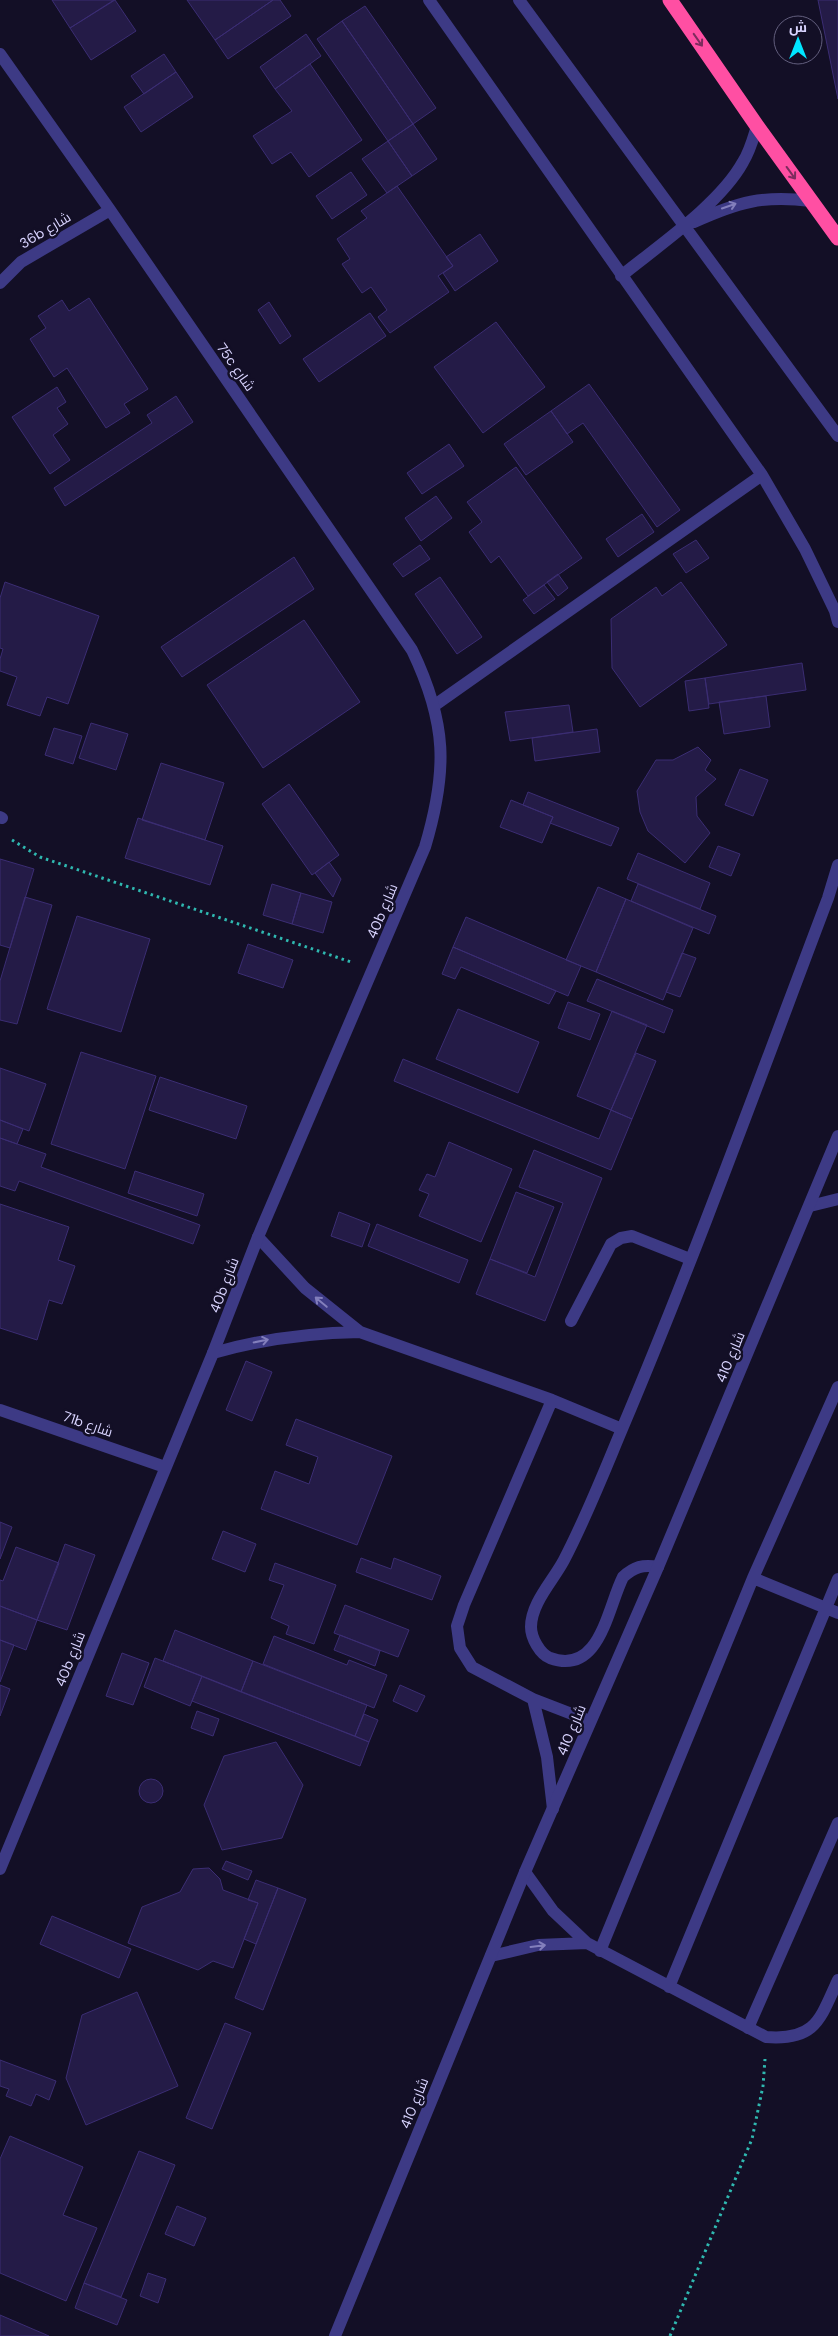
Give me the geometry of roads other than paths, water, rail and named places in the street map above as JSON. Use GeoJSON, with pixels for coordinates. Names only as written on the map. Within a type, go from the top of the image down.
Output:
{"type":"FeatureCollection","features":[{"type":"Feature","properties":{"kind":"highway"},"geometry":{"type":"LineString","coordinates":[[670,0],[757,126],[838,238]]}},
{"type":"Feature","properties":{"kind":"street"},"geometry":{"type":"LineString","coordinates":[[429,0],[762,475],[805,548],[837,614]]}},
{"type":"Feature","properties":{"kind":"street"},"geometry":{"type":"LineString","coordinates":[[519,0],[838,436]]}},
{"type":"Feature","properties":{"kind":"street","name":"75c شارع"},"geometry":{"type":"LineString","coordinates":[[0,54],[110,210],[396,626],[412,650],[435,705]]}},
{"type":"Feature","properties":{"kind":"street"},"geometry":{"type":"LineString","coordinates":[[621,276],[685,226],[717,194],[743,163],[757,126]]}},
{"type":"Feature","properties":{"kind":"street"},"geometry":{"type":"LineString","coordinates":[[685,226],[741,202],[765,198],[811,200]]}},
{"type":"Feature","properties":{"kind":"street","name":"36b شارع"},"geometry":{"type":"LineString","coordinates":[[0,283],[21,262],[110,210]]}},
{"type":"Feature","properties":{"kind":"street"},"geometry":{"type":"LineString","coordinates":[[435,705],[762,475]]}},
{"type":"Feature","properties":{"kind":"street","name":"40b شارع"},"geometry":{"type":"LineString","coordinates":[[0,1868],[213,1353],[258,1237],[426,847],[436,812],[441,777],[440,740],[435,705]]}},
{"type":"Feature","properties":{"kind":"street"},"geometry":{"type":"LineString","coordinates":[[658,1567],[640,1566],[630,1570],[623,1577],[599,1639],[589,1652],[576,1660],[561,1661],[546,1656],[537,1646],[530,1632],[530,1618],[565,1558],[622,1429],[690,1259],[828,898],[838,865]]}},
{"type":"Feature","properties":{"kind":"street","name":"شارع 410"},"geometry":{"type":"LineString","coordinates":[[335,2336],[525,1872],[554,1812],[590,1722],[658,1567],[838,1136]]}},
{"type":"Feature","properties":{"kind":"street"},"geometry":{"type":"LineString","coordinates":[[810,1206],[838,1199]]}},
{"type":"Feature","properties":{"kind":"street"},"geometry":{"type":"LineString","coordinates":[[572,1321],[605,1254],[611,1244],[621,1238],[632,1236],[690,1259]]}},
{"type":"Feature","properties":{"kind":"street"},"geometry":{"type":"LineString","coordinates":[[258,1237],[305,1288],[360,1332],[552,1400],[622,1429]]}},
{"type":"Feature","properties":{"kind":"street"},"geometry":{"type":"LineString","coordinates":[[213,1353],[242,1345],[300,1335],[360,1332]]}},
{"type":"Feature","properties":{"kind":"street"},"geometry":{"type":"LineString","coordinates":[[600,1951],[753,1578],[838,1386]]}},
{"type":"Feature","properties":{"kind":"street"},"geometry":{"type":"LineString","coordinates":[[552,1400],[457,1626],[460,1648],[472,1667],[532,1699],[590,1722]]}},
{"type":"Feature","properties":{"kind":"street","name":"71b شارع"},"geometry":{"type":"LineString","coordinates":[[0,1410],[165,1467]]}},
{"type":"Feature","properties":{"kind":"street"},"geometry":{"type":"LineString","coordinates":[[753,1578],[832,1611]]}},
{"type":"Feature","properties":{"kind":"street"},"geometry":{"type":"LineString","coordinates":[[669,1987],[832,1611],[838,1579]]}},
{"type":"Feature","properties":{"kind":"street"},"geometry":{"type":"LineString","coordinates":[[532,1699],[547,1758],[554,1812]]}},
{"type":"Feature","properties":{"kind":"street"},"geometry":{"type":"LineString","coordinates":[[748,2028],[838,1823]]}},
{"type":"Feature","properties":{"kind":"street"},"geometry":{"type":"LineString","coordinates":[[525,1872],[552,1911],[587,1943],[766,2037],[787,2039],[806,2032],[820,2019],[838,1980]]}},
{"type":"Feature","properties":{"kind":"street"},"geometry":{"type":"LineString","coordinates":[[490,1956],[538,1945],[587,1943]]}}]}
